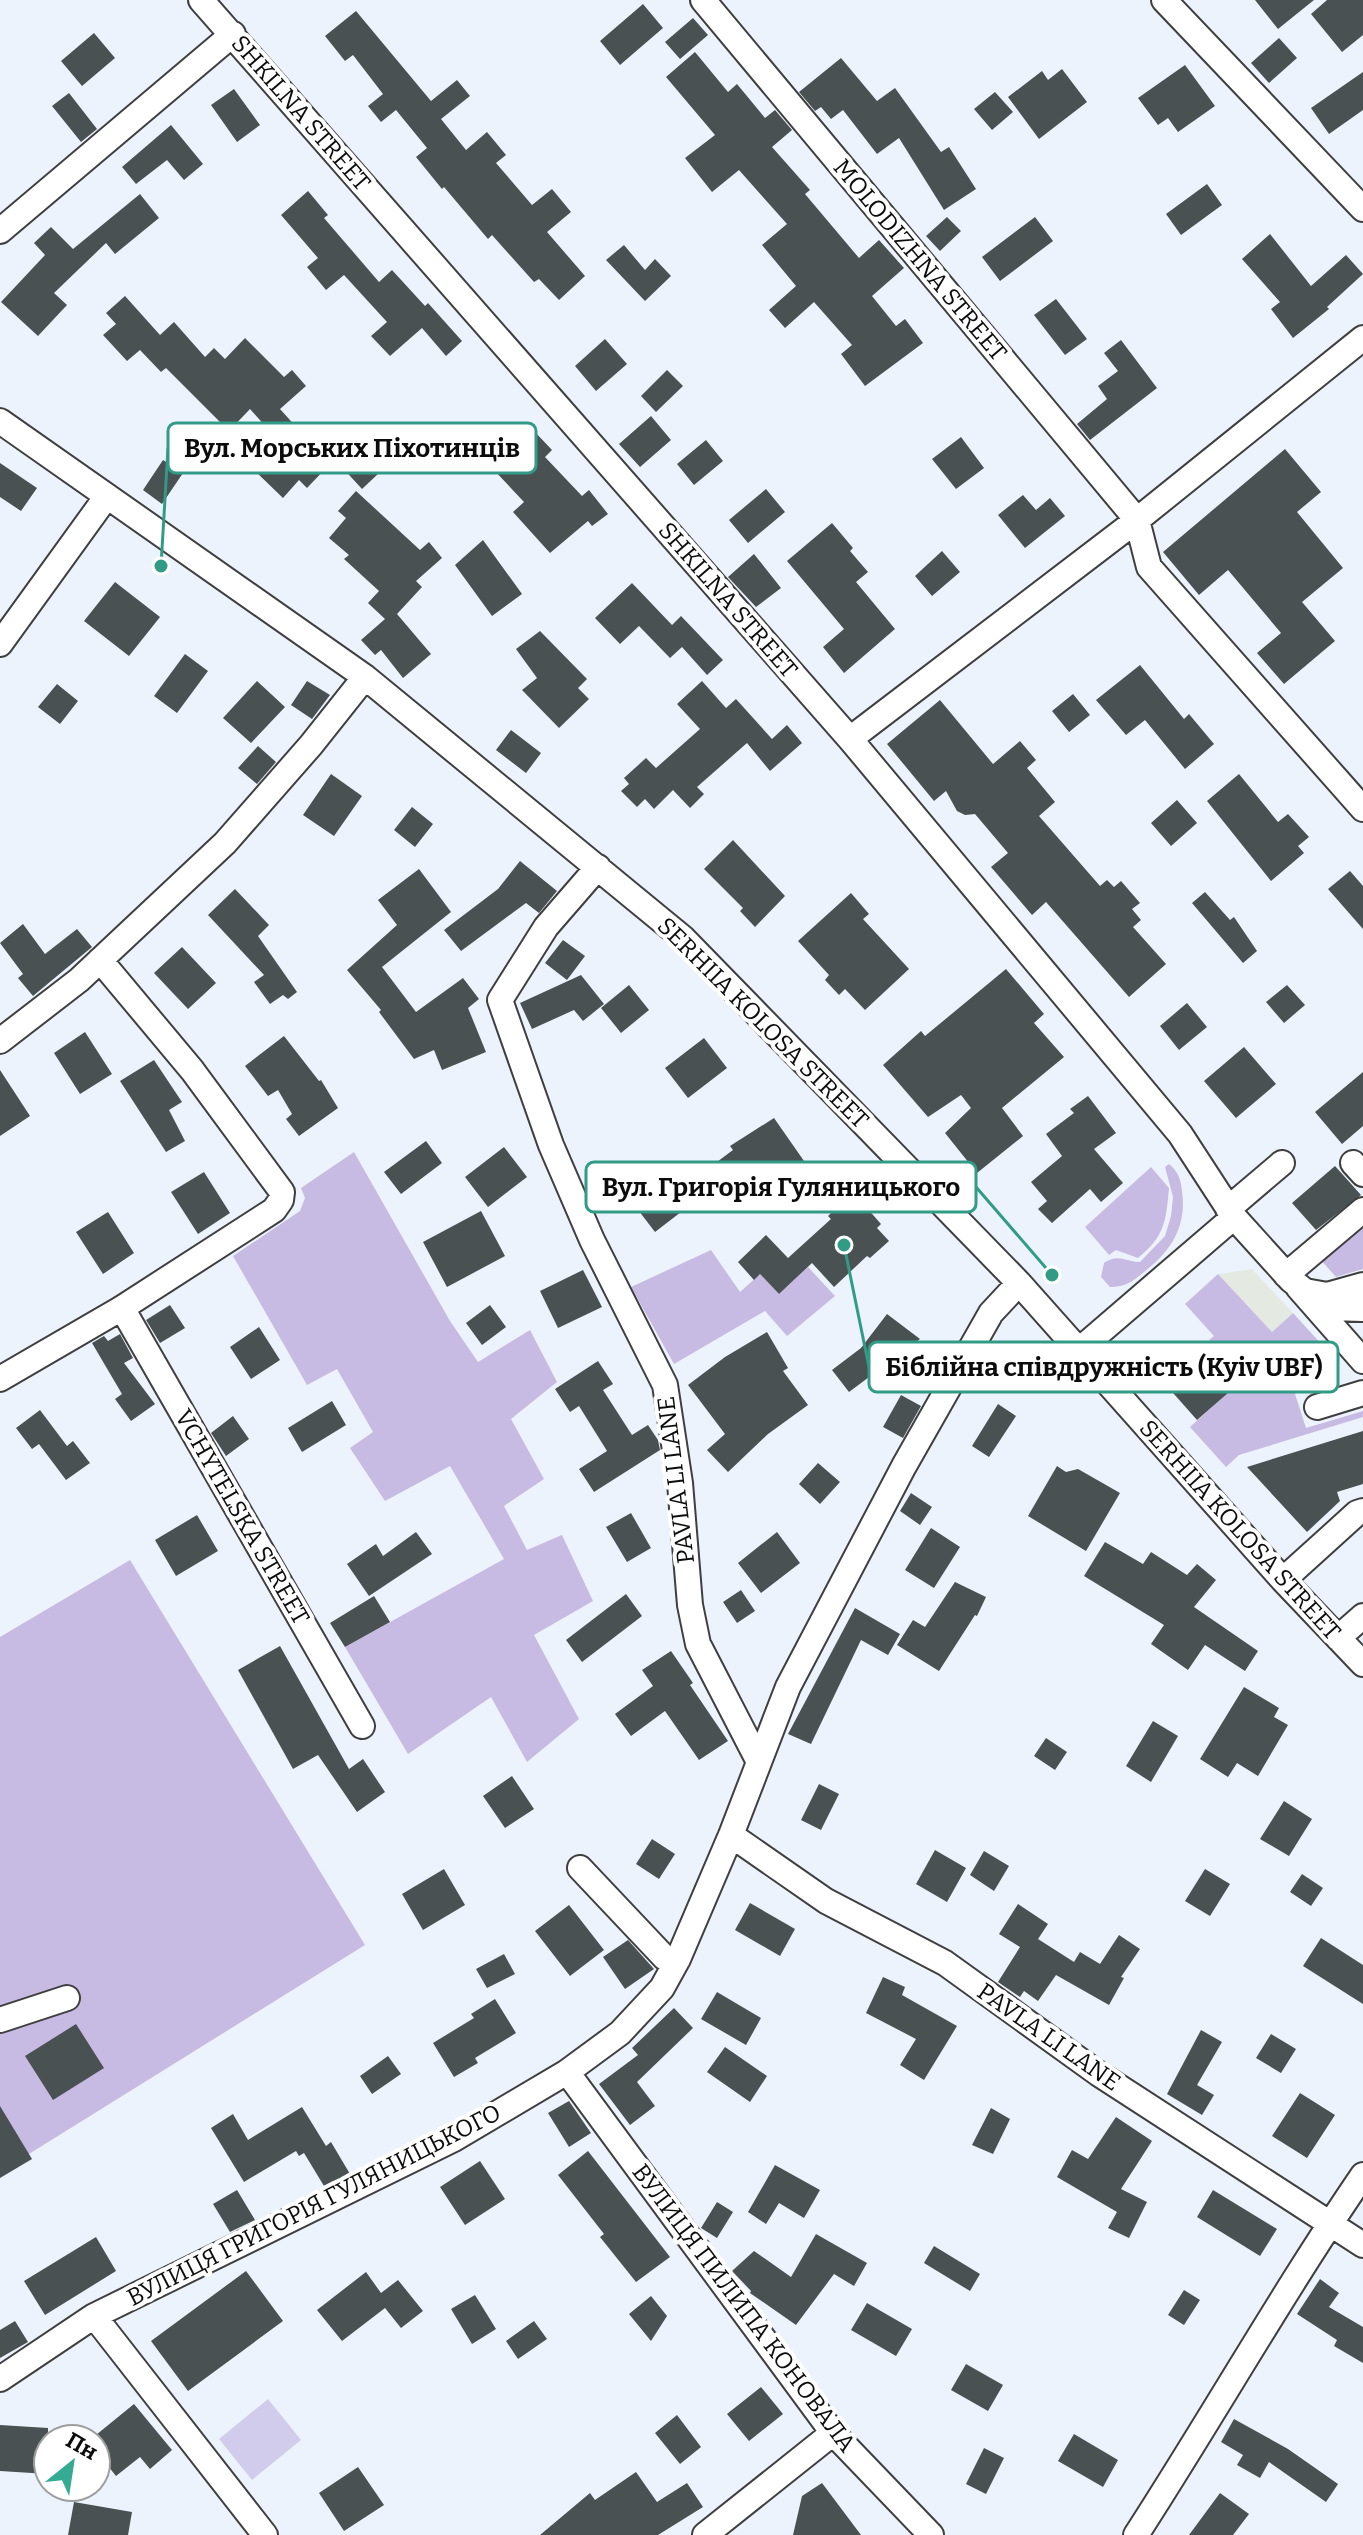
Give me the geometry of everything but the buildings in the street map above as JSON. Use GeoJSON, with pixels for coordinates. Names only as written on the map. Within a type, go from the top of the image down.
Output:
{"type":"FeatureCollection","features":[{"type":"Feature","properties":{"kind":"street","name":"SHKILNA STREET"},"geometry":{"type":"LineString","coordinates":[[201,0],[850,739],[1180,1134],[1231,1213],[1288,1277]]}},
{"type":"Feature","properties":{"kind":"street","name":"MOLODIZHNA STREET"},"geometry":{"type":"LineString","coordinates":[[703,0],[1137,520]]}},
{"type":"Feature","properties":{"kind":"street"},"geometry":{"type":"LineString","coordinates":[[1164,0],[1363,209]]}},
{"type":"Feature","properties":{"kind":"street"},"geometry":{"type":"LineString","coordinates":[[0,231],[233,34]]}},
{"type":"Feature","properties":{"kind":"street"},"geometry":{"type":"LineString","coordinates":[[850,739],[1137,520],[1363,338]]}},
{"type":"Feature","properties":{"kind":"street","name":"SERHIIA KOLOSA STREET"},"geometry":{"type":"LineString","coordinates":[[0,421],[365,677],[683,938],[1019,1283],[1283,1580],[1363,1664]]}},
{"type":"Feature","properties":{"kind":"street"},"geometry":{"type":"LineString","coordinates":[[0,644],[107,496]]}},
{"type":"Feature","properties":{"kind":"street"},"geometry":{"type":"LineString","coordinates":[[1137,520],[1149,567],[1363,809]]}},
{"type":"Feature","properties":{"kind":"street"},"geometry":{"type":"LineString","coordinates":[[0,1041],[79,980],[225,843],[311,745],[365,677]]}},
{"type":"Feature","properties":{"kind":"street","name":"PAVLA LI LANE"},"geometry":{"type":"LineString","coordinates":[[598,867],[546,927],[500,1000],[556,1159],[592,1240],[665,1385],[680,1483],[690,1605],[698,1644],[758,1760]]}},
{"type":"Feature","properties":{"kind":"street"},"geometry":{"type":"LineString","coordinates":[[0,1379],[122,1308],[274,1210],[281,1200],[282,1192],[192,1070],[100,960]]}},
{"type":"Feature","properties":{"kind":"street"},"geometry":{"type":"LineString","coordinates":[[1078,1351],[1282,1163]]}},
{"type":"Feature","properties":{"kind":"street"},"geometry":{"type":"LineString","coordinates":[[1288,1277],[1363,1210]]}},
{"type":"Feature","properties":{"kind":"street"},"geometry":{"type":"LineString","coordinates":[[1288,1277],[1305,1291],[1321,1295],[1363,1285]]}},
{"type":"Feature","properties":{"kind":"street"},"geometry":{"type":"LineString","coordinates":[[1288,1277],[1307,1296],[1329,1308],[1363,1309]]}},
{"type":"Feature","properties":{"kind":"street"},"geometry":{"type":"LineString","coordinates":[[1288,1277],[1363,1361]]}},
{"type":"Feature","properties":{"kind":"street","name":"ВУЛИЦЯ ГРИГОРІЯ ГУЛЯНИЦЬКОГО"},"geometry":{"type":"LineString","coordinates":[[0,2379],[94,2316],[454,2139],[567,2072],[620,2033],[662,1988],[678,1959],[731,1835],[788,1687],[904,1466],[991,1313],[1019,1283]]}},
{"type":"Feature","properties":{"kind":"street","name":"VCHYTELSKA STREET"},"geometry":{"type":"LineString","coordinates":[[122,1308],[362,1726]]}},
{"type":"Feature","properties":{"kind":"street"},"geometry":{"type":"LineString","coordinates":[[1317,1407],[1363,1393]]}},
{"type":"Feature","properties":{"kind":"street"},"geometry":{"type":"LineString","coordinates":[[1283,1580],[1357,1513],[1363,1511]]}},
{"type":"Feature","properties":{"kind":"street"},"geometry":{"type":"LineString","coordinates":[[1338,1638],[1363,1616]]}},
{"type":"Feature","properties":{"kind":"street","name":"PAVLA LI LANE"},"geometry":{"type":"LineString","coordinates":[[731,1835],[826,1901],[945,1963],[1099,2074],[1363,2245]]}},
{"type":"Feature","properties":{"kind":"street"},"geometry":{"type":"LineString","coordinates":[[580,1868],[665,1958],[678,1959]]}},
{"type":"Feature","properties":{"kind":"street"},"geometry":{"type":"LineString","coordinates":[[0,2020],[67,1998]]}},
{"type":"Feature","properties":{"kind":"street","name":"ВУЛИЦЯ ПИЛИПА КОНОВАЛА"},"geometry":{"type":"LineString","coordinates":[[567,2072],[833,2433],[931,2535]]}},
{"type":"Feature","properties":{"kind":"street"},"geometry":{"type":"LineString","coordinates":[[1136,2535],[1207,2426],[1329,2224],[1363,2175]]}},
{"type":"Feature","properties":{"kind":"street","name":"ВУЛИЦЯ ГРИГОРІЯ ГУЛЯНИЦЬКОГО"},"geometry":{"type":"LineString","coordinates":[[94,2316],[265,2535]]}},
{"type":"Feature","properties":{"kind":"street"},"geometry":{"type":"LineString","coordinates":[[705,2535],[833,2433]]}},
{"type":"Feature","properties":{"kind":"shaded area"},"geometry":{"type":"Polygon","coordinates":[[[354,1152],[450,1321],[478,1362],[530,1330],[557,1382],[511,1419],[544,1479],[504,1506],[527,1550],[562,1535],[593,1601],[534,1635],[579,1719],[527,1762],[491,1697],[408,1754],[345,1647],[504,1559],[450,1466],[385,1501],[350,1448],[373,1432],[337,1369],[307,1385],[233,1256],[300,1211],[305,1198],[301,1188],[354,1152]]]}},
{"type":"Feature","properties":{"kind":"shaded area"},"geometry":{"type":"Polygon","coordinates":[[[1169,1164],[1178,1176],[1182,1191],[1182,1216],[1175,1237],[1162,1256],[1140,1276],[1124,1285],[1110,1287],[1101,1277],[1104,1263],[1118,1258],[1140,1262],[1165,1236],[1173,1197],[1165,1167],[1169,1164]]]}},
{"type":"Feature","properties":{"kind":"shaded area"},"geometry":{"type":"Polygon","coordinates":[[[1151,1167],[1169,1188],[1165,1219],[1159,1235],[1138,1258],[1116,1250],[1109,1255],[1085,1227],[1151,1167]]]}},
{"type":"Feature","properties":{"kind":"shaded area"},"geometry":{"type":"Polygon","coordinates":[[[1363,1221],[1363,1269],[1336,1277],[1319,1258],[1363,1221]]]}},
{"type":"Feature","properties":{"kind":"shaded area"},"geometry":{"type":"Polygon","coordinates":[[[711,1250],[740,1292],[760,1274],[779,1294],[808,1267],[835,1296],[787,1336],[765,1311],[674,1364],[631,1287],[711,1250]]]}},
{"type":"Feature","properties":{"kind":"shaded area"},"geometry":{"type":"Polygon","coordinates":[[[1252,1269],[1293,1313],[1272,1332],[1218,1274],[1252,1269]]]}},
{"type":"Feature","properties":{"kind":"shaded area"},"geometry":{"type":"Polygon","coordinates":[[[1218,1274],[1272,1332],[1293,1313],[1334,1358],[1295,1394],[1306,1428],[1363,1411],[1363,1417],[1239,1455],[1226,1467],[1190,1427],[1244,1378],[1209,1340],[1214,1336],[1185,1304],[1218,1274]]]}},
{"type":"Feature","properties":{"kind":"shaded area"},"geometry":{"type":"Polygon","coordinates":[[[130,1560],[365,1945],[0,2172],[0,1637],[130,1560]]]}},
{"type":"Feature","properties":{"kind":"shaded area"},"geometry":{"type":"Polygon","coordinates":[[[268,2399],[301,2440],[252,2480],[219,2439],[268,2399]]]}},
{"type":"Feature","properties":{"kind":"place","name":"Вул. Морських Піхотинців"},"geometry":{"type":"Point","coordinates":[161,566]}},
{"type":"Feature","properties":{"kind":"place","name":"Біблійна співдружність (Kyiv UBF)"},"geometry":{"type":"Point","coordinates":[844,1245]}},
{"type":"Feature","properties":{"kind":"place","name":"Вул. Григорія Гуляницького"},"geometry":{"type":"Point","coordinates":[1052,1275]}}]}
